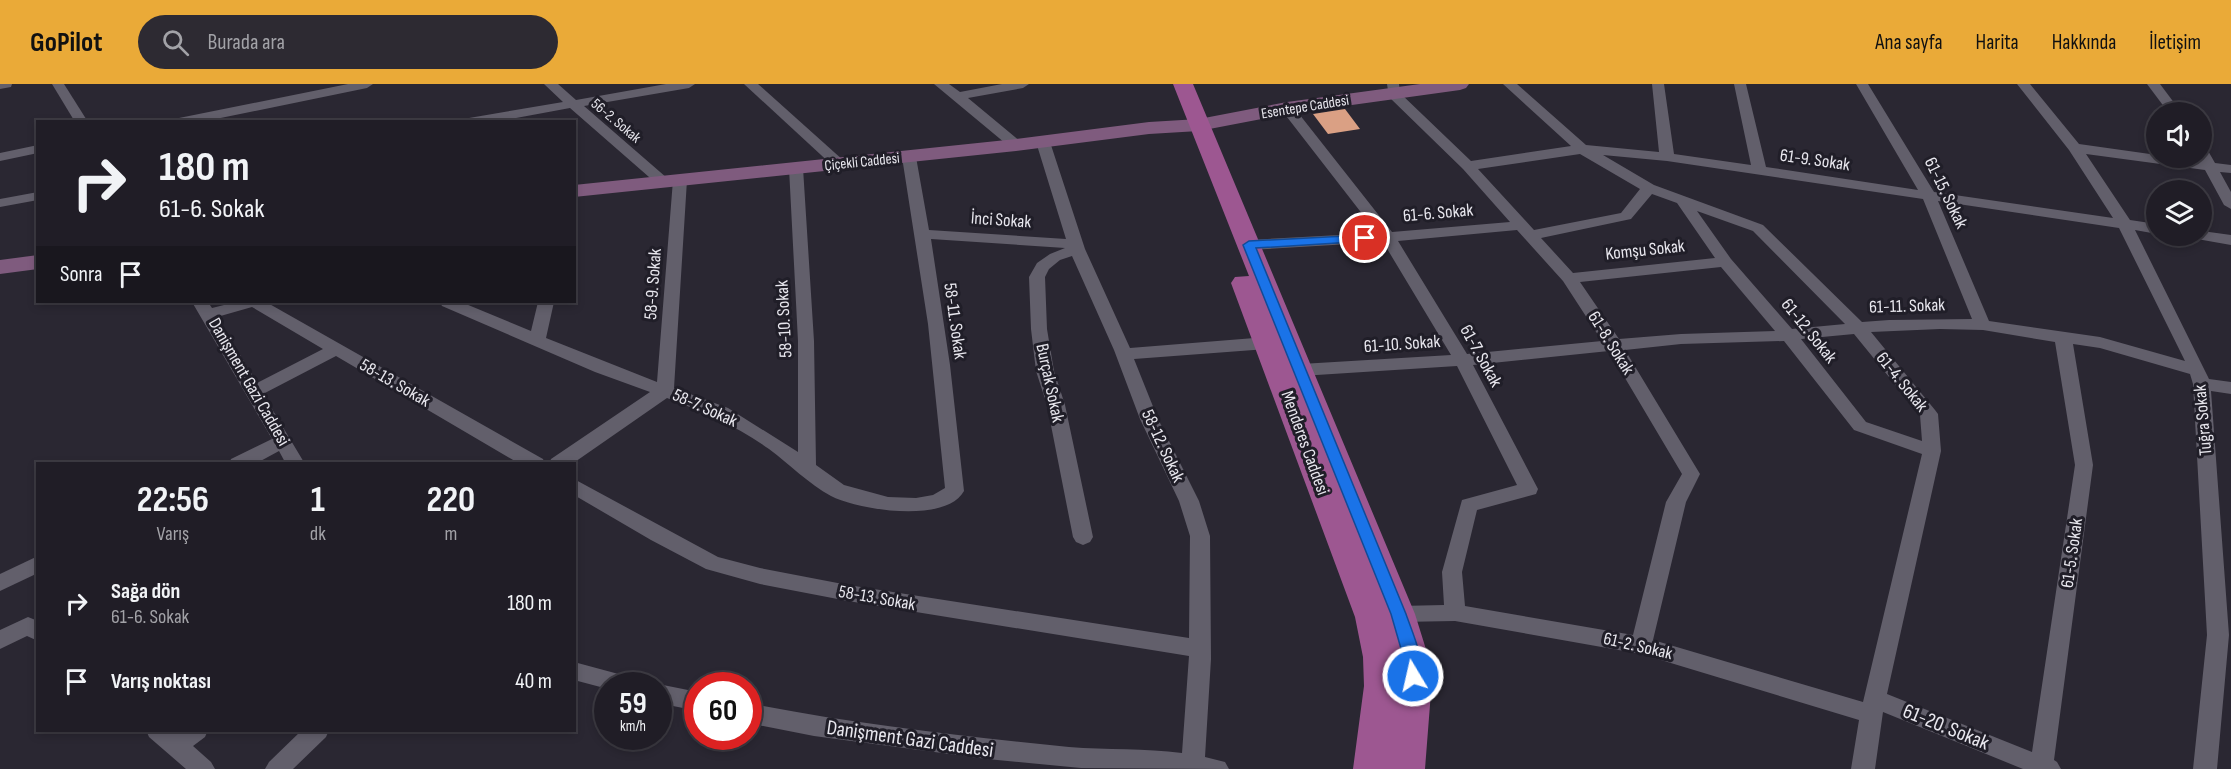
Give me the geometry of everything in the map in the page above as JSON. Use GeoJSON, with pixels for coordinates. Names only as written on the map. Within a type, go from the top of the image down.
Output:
{"type":"FeatureCollection","features":[{"type":"Feature","properties":{"kind":"main road"},"geometry":{"type":"LineString","coordinates":[[1166,84],[1189,121]]}},
{"type":"Feature","properties":{"kind":"main road"},"geometry":{"type":"LineString","coordinates":[[1183,84],[1189,121]]}},
{"type":"Feature","properties":{"kind":"main road","name":"Menderes Caddesi"},"geometry":{"type":"LineString","coordinates":[[1189,121],[1249,245],[1399,614],[1412,659],[1414,692],[1407,769]]}},
{"type":"Feature","properties":{"kind":"main road","name":"Menderes Caddesi"},"geometry":{"type":"LineString","coordinates":[[1189,121],[1268,343],[1371,617],[1380,657],[1381,686],[1371,769]]}},
{"type":"Feature","properties":{"kind":"street"},"geometry":{"type":"LineString","coordinates":[[0,86],[6,84]]}},
{"type":"Feature","properties":{"kind":"street"},"geometry":{"type":"LineString","coordinates":[[58,84],[81,120]]}},
{"type":"Feature","properties":{"kind":"street"},"geometry":{"type":"LineString","coordinates":[[187,120],[314,89],[368,84]]}},
{"type":"Feature","properties":{"kind":"street","name":"56-2. Sokak"},"geometry":{"type":"LineString","coordinates":[[550,84],[571,104],[671,181]]}},
{"type":"Feature","properties":{"kind":"street"},"geometry":{"type":"LineString","coordinates":[[480,120],[689,84]]}},
{"type":"Feature","properties":{"kind":"street"},"geometry":{"type":"LineString","coordinates":[[750,84],[838,164]]}},
{"type":"Feature","properties":{"kind":"street"},"geometry":{"type":"LineString","coordinates":[[940,84],[958,96],[1016,145]]}},
{"type":"Feature","properties":{"kind":"street"},"geometry":{"type":"LineString","coordinates":[[958,96],[1023,84]]}},
{"type":"Feature","properties":{"kind":"street","name":"Esentepe Caddesi"},"geometry":{"type":"LineString","coordinates":[[1149,128],[1287,108],[1393,89],[1460,84]]}},
{"type":"Feature","properties":{"kind":"street","name":"61-4. Sokak"},"geometry":{"type":"LineString","coordinates":[[1509,84],[1582,149],[1649,188],[1758,228],[1858,328],[1929,414],[1932,451],[1873,707],[1863,769]]}},
{"type":"Feature","properties":{"kind":"street"},"geometry":{"type":"LineString","coordinates":[[1658,84],[1667,157]]}},
{"type":"Feature","properties":{"kind":"street"},"geometry":{"type":"LineString","coordinates":[[1740,84],[1760,172]]}},
{"type":"Feature","properties":{"kind":"street","name":"61-15. Sokak"},"geometry":{"type":"LineString","coordinates":[[1862,84],[1928,194],[1983,325]]}},
{"type":"Feature","properties":{"kind":"street","name":"Tuğra Sokak"},"geometry":{"type":"LineString","coordinates":[[2023,84],[2075,148],[2125,225],[2200,377],[2225,637],[2205,769]]}},
{"type":"Feature","properties":{"kind":"street"},"geometry":{"type":"LineString","coordinates":[[2153,84],[2167,102]]}},
{"type":"Feature","properties":{"kind":"street","name":"61-8. Sokak"},"geometry":{"type":"LineString","coordinates":[[1393,89],[1468,166],[1569,278],[1613,344],[1691,474],[1676,502],[1641,645]]}},
{"type":"Feature","properties":{"kind":"street","name":"61-7. Sokak"},"geometry":{"type":"LineString","coordinates":[[1287,108],[1388,237],[1462,360],[1529,489],[1469,505],[1452,572],[1455,613]]}},
{"type":"Feature","properties":{"kind":"street","name":"Çiçekli Caddesi"},"geometry":{"type":"LineString","coordinates":[[576,191],[909,157],[1149,128]]}},
{"type":"Feature","properties":{"kind":"street","name":"58-12. Sokak"},"geometry":{"type":"LineString","coordinates":[[1043,142],[1077,247],[1124,354],[1149,419],[1189,501],[1200,536],[1200,649],[1193,765]]}},
{"type":"Feature","properties":{"kind":"street"},"geometry":{"type":"LineString","coordinates":[[2075,148],[2146,158]]}},
{"type":"Feature","properties":{"kind":"street","name":"61-9. Sokak"},"geometry":{"type":"LineString","coordinates":[[1468,166],[1582,149],[1667,157],[2146,228]]}},
{"type":"Feature","properties":{"kind":"street"},"geometry":{"type":"LineString","coordinates":[[0,157],[36,150]]}},
{"type":"Feature","properties":{"kind":"street","name":"58-11. Sokak"},"geometry":{"type":"LineString","coordinates":[[909,157],[924,234],[944,382],[955,491]]}},
{"type":"Feature","properties":{"kind":"street"},"geometry":{"type":"LineString","coordinates":[[2212,167],[2231,169]]}},
{"type":"Feature","properties":{"kind":"street"},"geometry":{"type":"LineString","coordinates":[[2212,167],[2231,206]]}},
{"type":"Feature","properties":{"kind":"street","name":"58-10. Sokak"},"geometry":{"type":"LineString","coordinates":[[796,168],[806,341],[807,468]]}},
{"type":"Feature","properties":{"kind":"street","name":"58-9. Sokak"},"geometry":{"type":"LineString","coordinates":[[665,391],[671,181]]}},
{"type":"Feature","properties":{"kind":"street","name":"61-6. Sokak"},"geometry":{"type":"LineString","coordinates":[[1249,245],[1527,230],[1626,216],[1649,188]]}},
{"type":"Feature","properties":{"kind":"street"},"geometry":{"type":"LineString","coordinates":[[0,203],[36,196]]}},
{"type":"Feature","properties":{"kind":"street","name":"61-12. Sokak"},"geometry":{"type":"LineString","coordinates":[[1682,201],[1725,262],[1788,335],[1860,426],[1932,451]]}},
{"type":"Feature","properties":{"kind":"street","name":"İnci Sokak"},"geometry":{"type":"LineString","coordinates":[[924,234],[1077,247]]}},
{"type":"Feature","properties":{"kind":"street"},"geometry":{"type":"LineString","coordinates":[[2212,237],[2231,240]]}},
{"type":"Feature","properties":{"kind":"street","name":"Burçak Sokak"},"geometry":{"type":"LineString","coordinates":[[1077,247],[1055,257],[1043,266],[1037,278],[1039,328],[1045,371],[1056,405],[1083,537]]}},
{"type":"Feature","properties":{"kind":"street"},"geometry":{"type":"LineString","coordinates":[[0,267],[36,262]]}},
{"type":"Feature","properties":{"kind":"street","name":"Komşu Sokak"},"geometry":{"type":"LineString","coordinates":[[1569,278],[1725,262]]}},
{"type":"Feature","properties":{"kind":"street"},"geometry":{"type":"LineString","coordinates":[[205,308],[246,303]]}},
{"type":"Feature","properties":{"kind":"street","name":"58-13. Sokak"},"geometry":{"type":"LineString","coordinates":[[256,303],[532,462]]}},
{"type":"Feature","properties":{"kind":"street","name":"58-7. Sokak"},"geometry":{"type":"LineString","coordinates":[[450,303],[601,368],[722,412],[773,443],[838,491],[888,504],[916,505],[937,501],[955,491]]}},
{"type":"Feature","properties":{"kind":"street"},"geometry":{"type":"LineString","coordinates":[[537,340],[546,303]]}},
{"type":"Feature","properties":{"kind":"street","name":"Danişment Gazi Caddesi"},"geometry":{"type":"LineString","coordinates":[[205,308],[295,462]]}},
{"type":"Feature","properties":{"kind":"street","name":"61-11. Sokak"},"geometry":{"type":"LineString","coordinates":[[1613,344],[1788,335],[1889,325],[1983,325],[2100,343],[2231,388]]}},
{"type":"Feature","properties":{"kind":"street","name":"61-5. Sokak"},"geometry":{"type":"LineString","coordinates":[[2044,768],[2084,465],[2063,337]]}},
{"type":"Feature","properties":{"kind":"street"},"geometry":{"type":"LineString","coordinates":[[1124,354],[1268,343]]}},
{"type":"Feature","properties":{"kind":"street","name":"61-10. Sokak"},"geometry":{"type":"LineString","coordinates":[[1301,370],[1462,360],[1613,344]]}},
{"type":"Feature","properties":{"kind":"street"},"geometry":{"type":"LineString","coordinates":[[255,391],[336,350]]}},
{"type":"Feature","properties":{"kind":"street"},"geometry":{"type":"LineString","coordinates":[[561,462],[665,391]]}},
{"type":"Feature","properties":{"kind":"street"},"geometry":{"type":"LineString","coordinates":[[242,462],[283,441]]}},
{"type":"Feature","properties":{"kind":"street","name":"58-13. Sokak"},"geometry":{"type":"LineString","coordinates":[[576,487],[658,535],[713,563],[760,576],[848,593],[1200,649]]}},
{"type":"Feature","properties":{"kind":"street"},"geometry":{"type":"LineString","coordinates":[[0,583],[36,565]]}},
{"type":"Feature","properties":{"kind":"street","name":"61-2. Sokak"},"geometry":{"type":"LineString","coordinates":[[1399,614],[1455,613],[1641,645],[1873,707]]}},
{"type":"Feature","properties":{"kind":"street"},"geometry":{"type":"LineString","coordinates":[[0,640],[33,629]]}},
{"type":"Feature","properties":{"kind":"street"},"geometry":{"type":"LineString","coordinates":[[576,672],[594,676]]}},
{"type":"Feature","properties":{"kind":"street","name":"61-20. Sokak"},"geometry":{"type":"LineString","coordinates":[[1873,707],[2044,768]]}},
{"type":"Feature","properties":{"kind":"street","name":"Danişment Gazi Caddesi"},"geometry":{"type":"LineString","coordinates":[[762,716],[814,726],[987,749],[1164,765],[1193,765],[1217,769]]}},
{"type":"Feature","properties":{"kind":"street"},"geometry":{"type":"LineString","coordinates":[[159,732],[203,769]]}},
{"type":"Feature","properties":{"kind":"street"},"geometry":{"type":"LineString","coordinates":[[175,746],[194,732]]}},
{"type":"Feature","properties":{"kind":"street"},"geometry":{"type":"LineString","coordinates":[[277,769],[316,732]]}},
{"type":"Feature","properties":{"kind":"building"},"geometry":{"type":"Polygon","coordinates":[[[1345,109],[1360,129],[1328,134],[1313,114],[1345,109]]]}},
{"type":"Feature","properties":{"kind":"route"},"geometry":{"type":"LineString","coordinates":[[1365,238],[1249,245],[1399,614],[1412,659],[1413,676]]}}]}
